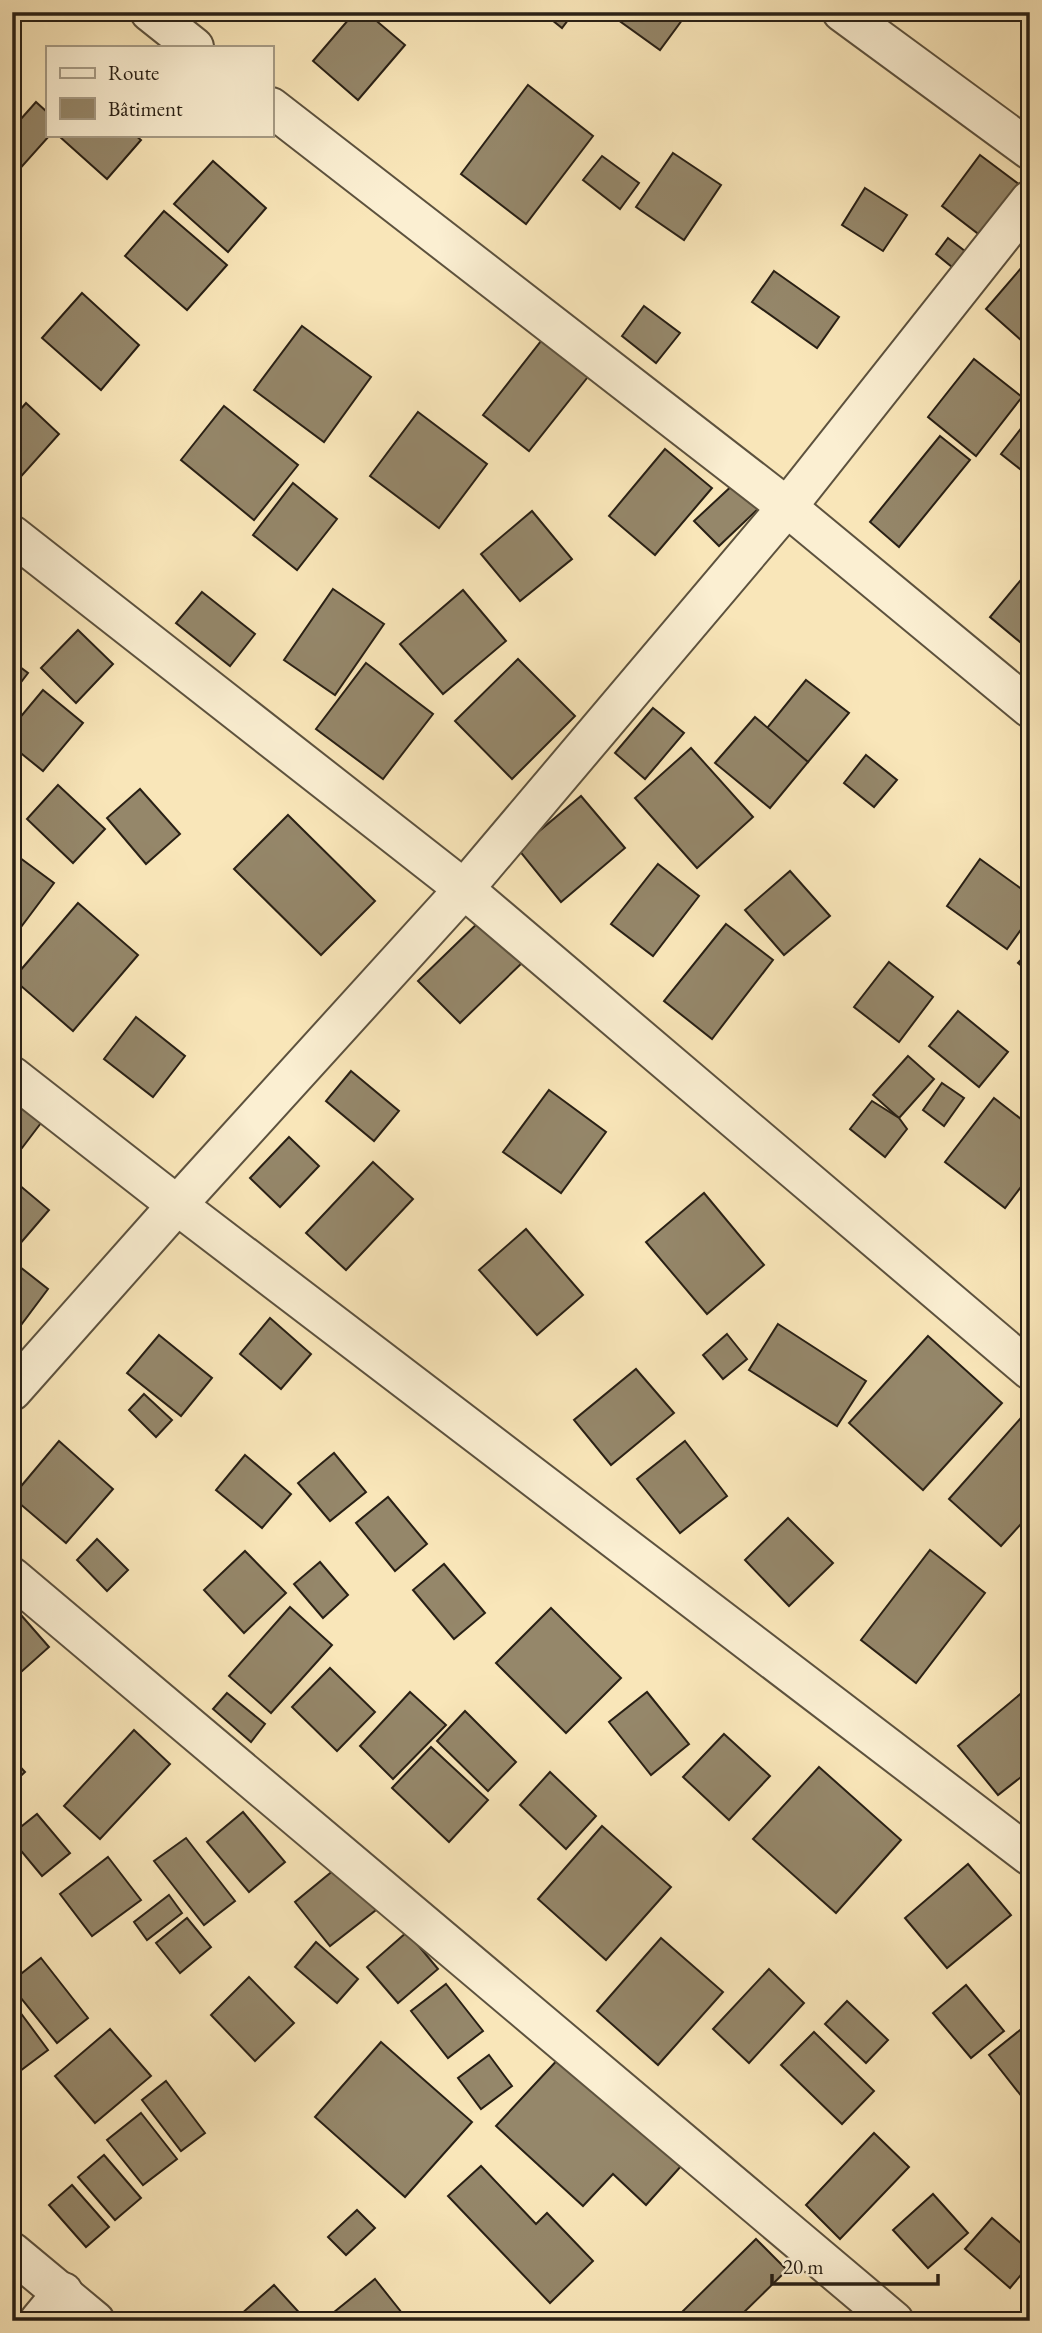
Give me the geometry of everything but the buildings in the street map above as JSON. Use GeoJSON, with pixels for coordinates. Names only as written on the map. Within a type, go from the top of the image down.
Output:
{"type":"FeatureCollection","features":[{"type":"Feature","properties":{"kind":"street"},"geometry":{"type":"LineString","coordinates":[[150,12],[193,46]]}},
{"type":"Feature","properties":{"kind":"street"},"geometry":{"type":"LineString","coordinates":[[842,12],[1030,149]]}},
{"type":"Feature","properties":{"kind":"street"},"geometry":{"type":"LineString","coordinates":[[277,112],[788,507],[1030,708]]}},
{"type":"Feature","properties":{"kind":"street"},"geometry":{"type":"LineString","coordinates":[[12,1391],[464,889],[788,507],[1030,200]]}},
{"type":"Feature","properties":{"kind":"street"},"geometry":{"type":"LineString","coordinates":[[12,536],[464,889],[1030,1370]]}},
{"type":"Feature","properties":{"kind":"street"},"geometry":{"type":"LineString","coordinates":[[12,1076],[1030,1856]]}},
{"type":"Feature","properties":{"kind":"street"},"geometry":{"type":"LineString","coordinates":[[12,1577],[894,2321]]}},
{"type":"Feature","properties":{"kind":"street"},"geometry":{"type":"LineString","coordinates":[[12,2252],[51,2307],[95,2321]]}}]}
